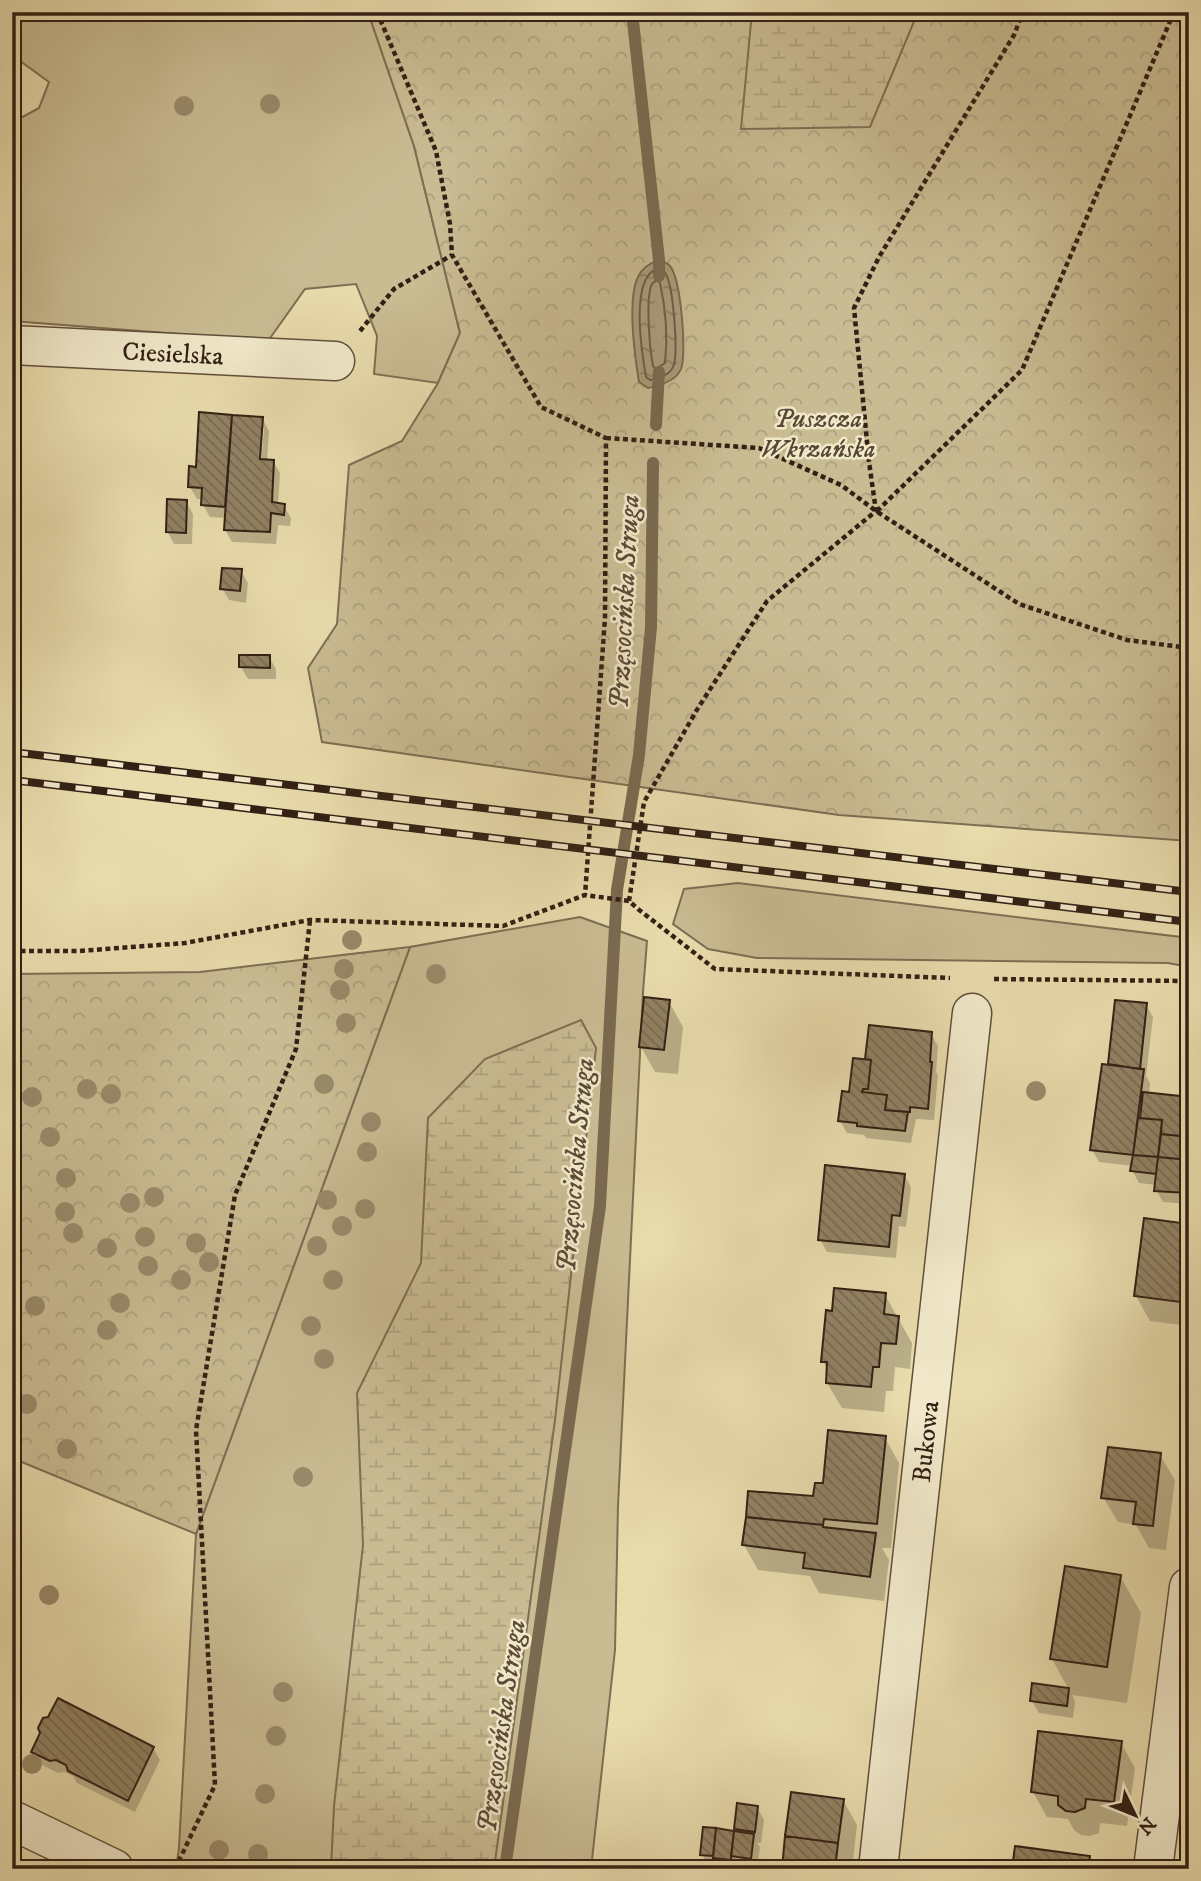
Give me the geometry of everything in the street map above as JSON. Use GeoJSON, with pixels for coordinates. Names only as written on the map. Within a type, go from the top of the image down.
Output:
{"type":"FeatureCollection","features":[{"type":"Feature","properties":{"kind":"street","name":"Ciesielska"},"geometry":{"type":"LineString","coordinates":[[12,345],[335,362]]}},
{"type":"Feature","properties":{"kind":"street","name":"Bukowa"},"geometry":{"type":"LineString","coordinates":[[878,1869],[972,1013]]}},
{"type":"Feature","properties":{"kind":"street"},"geometry":{"type":"LineString","coordinates":[[1153,1869],[1189,1587]]}},
{"type":"Feature","properties":{"kind":"street"},"geometry":{"type":"LineString","coordinates":[[12,1820],[114,1869]]}},
{"type":"Feature","properties":{"kind":"path"},"geometry":{"type":"LineString","coordinates":[[377,12],[436,151],[453,255],[541,407],[606,438],[759,448],[841,485],[876,511],[1019,604],[1127,640],[1189,648]]}},
{"type":"Feature","properties":{"kind":"path"},"geometry":{"type":"LineString","coordinates":[[876,511],[853,308],[879,257],[1014,35],[1023,12]]}},
{"type":"Feature","properties":{"kind":"path"},"geometry":{"type":"LineString","coordinates":[[629,901],[644,802],[698,708],[767,601],[876,511],[1021,370],[1174,12]]}},
{"type":"Feature","properties":{"kind":"path"},"geometry":{"type":"LineString","coordinates":[[335,362],[394,289],[453,255]]}},
{"type":"Feature","properties":{"kind":"path"},"geometry":{"type":"LineString","coordinates":[[585,895],[604,618],[606,438]]}},
{"type":"Feature","properties":{"kind":"path"},"geometry":{"type":"LineString","coordinates":[[12,951],[79,951],[185,943],[310,920],[503,926],[585,895],[629,901],[715,969],[951,978]]}},
{"type":"Feature","properties":{"kind":"path"},"geometry":{"type":"LineString","coordinates":[[175,1869],[215,1785],[196,1430],[235,1195],[296,1049],[310,920]]}},
{"type":"Feature","properties":{"kind":"path"},"geometry":{"type":"LineString","coordinates":[[992,979],[1189,981]]}},
{"type":"Feature","properties":{"kind":"green space"},"geometry":{"type":"Polygon","coordinates":[[[12,12],[368,12],[414,146],[460,333],[438,383],[374,374],[377,336],[356,284],[305,289],[268,341],[12,321],[12,178],[15,121],[39,108],[49,82],[12,55],[12,12]]]}},
{"type":"Feature","properties":{"kind":"green space","name":"Puszcza Wkrzańska"},"geometry":{"type":"Polygon","coordinates":[[[368,12],[1189,12],[1189,841],[839,815],[322,742],[308,668],[337,624],[349,465],[402,441],[438,383],[460,333],[414,146],[368,12]]]}},
{"type":"Feature","properties":{"kind":"green space"},"geometry":{"type":"Polygon","coordinates":[[[752,12],[918,12],[870,127],[741,129],[752,12]]]}},
{"type":"Feature","properties":{"kind":"green space"},"geometry":{"type":"Polygon","coordinates":[[[738,883],[1189,938],[1189,967],[1168,963],[757,958],[708,949],[673,924],[684,889],[738,883]]]}},
{"type":"Feature","properties":{"kind":"green space"},"geometry":{"type":"Polygon","coordinates":[[[580,917],[647,941],[618,1506],[615,1650],[591,1869],[176,1869],[196,1534],[410,947],[580,917]]]}},
{"type":"Feature","properties":{"kind":"green space"},"geometry":{"type":"Polygon","coordinates":[[[410,947],[196,1534],[12,1458],[12,974],[200,972],[410,947]]]}},
{"type":"Feature","properties":{"kind":"green space"},"geometry":{"type":"Polygon","coordinates":[[[581,1020],[596,1048],[555,1420],[494,1869],[331,1869],[334,1806],[363,1545],[357,1393],[421,1263],[428,1118],[485,1059],[581,1020]]]}},
{"type":"Feature","properties":{"kind":"water"},"geometry":{"type":"Polygon","coordinates":[[[659,260],[669,265],[677,284],[682,316],[683,361],[675,377],[648,388],[639,382],[633,329],[633,300],[640,274],[647,266],[659,260]]]}},
{"type":"Feature","properties":{"kind":"building"},"geometry":{"type":"Polygon","coordinates":[[[199,412],[232,415],[225,507],[201,505],[202,488],[188,487],[189,466],[196,467],[199,412]]]}},
{"type":"Feature","properties":{"kind":"building"},"geometry":{"type":"Polygon","coordinates":[[[232,415],[263,417],[260,459],[274,460],[272,502],[285,504],[284,515],[271,513],[270,532],[224,530],[232,415]]]}},
{"type":"Feature","properties":{"kind":"building"},"geometry":{"type":"Polygon","coordinates":[[[167,499],[187,500],[186,533],[166,532],[167,499]]]}},
{"type":"Feature","properties":{"kind":"building"},"geometry":{"type":"Polygon","coordinates":[[[222,568],[242,569],[240,591],[220,589],[222,568]]]}},
{"type":"Feature","properties":{"kind":"building"},"geometry":{"type":"Polygon","coordinates":[[[239,655],[270,655],[270,668],[239,667],[239,655]]]}},
{"type":"Feature","properties":{"kind":"building"},"geometry":{"type":"Polygon","coordinates":[[[644,997],[670,1000],[664,1050],[639,1047],[644,997]]]}},
{"type":"Feature","properties":{"kind":"building"},"geometry":{"type":"Polygon","coordinates":[[[1115,1000],[1147,1003],[1140,1069],[1108,1064],[1115,1000]]]}},
{"type":"Feature","properties":{"kind":"building"},"geometry":{"type":"Polygon","coordinates":[[[869,1025],[932,1032],[928,1109],[910,1107],[910,1112],[885,1110],[887,1095],[862,1092],[863,1089],[868,1089],[871,1060],[865,1059],[869,1025]]]}},
{"type":"Feature","properties":{"kind":"building"},"geometry":{"type":"Polygon","coordinates":[[[853,1058],[871,1060],[868,1089],[863,1089],[862,1092],[887,1095],[885,1110],[908,1112],[905,1131],[857,1126],[857,1123],[838,1121],[842,1091],[849,1092],[853,1058]]]}},
{"type":"Feature","properties":{"kind":"building"},"geometry":{"type":"Polygon","coordinates":[[[1102,1064],[1144,1069],[1133,1155],[1090,1150],[1102,1064]]]}},
{"type":"Feature","properties":{"kind":"building"},"geometry":{"type":"Polygon","coordinates":[[[1143,1092],[1189,1097],[1189,1137],[1161,1134],[1162,1120],[1140,1118],[1143,1092]]]}},
{"type":"Feature","properties":{"kind":"building"},"geometry":{"type":"Polygon","coordinates":[[[1138,1118],[1162,1120],[1158,1157],[1133,1155],[1138,1118]]]}},
{"type":"Feature","properties":{"kind":"building"},"geometry":{"type":"Polygon","coordinates":[[[1161,1134],[1189,1137],[1189,1160],[1158,1157],[1161,1134]]]}},
{"type":"Feature","properties":{"kind":"building"},"geometry":{"type":"Polygon","coordinates":[[[1133,1155],[1158,1157],[1156,1174],[1130,1171],[1133,1155]]]}},
{"type":"Feature","properties":{"kind":"building"},"geometry":{"type":"Polygon","coordinates":[[[1158,1157],[1189,1160],[1189,1193],[1154,1191],[1158,1157]]]}},
{"type":"Feature","properties":{"kind":"building"},"geometry":{"type":"Polygon","coordinates":[[[825,1165],[905,1174],[900,1216],[892,1215],[889,1247],[818,1240],[825,1165]]]}},
{"type":"Feature","properties":{"kind":"building"},"geometry":{"type":"Polygon","coordinates":[[[1144,1218],[1189,1224],[1180,1302],[1134,1296],[1144,1218]]]}},
{"type":"Feature","properties":{"kind":"building"},"geometry":{"type":"Polygon","coordinates":[[[834,1288],[886,1293],[884,1314],[899,1316],[896,1344],[881,1343],[879,1367],[873,1367],[871,1387],[826,1383],[827,1362],[821,1362],[826,1310],[832,1311],[834,1288]]]}},
{"type":"Feature","properties":{"kind":"building"},"geometry":{"type":"Polygon","coordinates":[[[828,1430],[886,1436],[877,1524],[824,1519],[823,1525],[746,1517],[748,1491],[813,1496],[815,1483],[823,1483],[828,1430]]]}},
{"type":"Feature","properties":{"kind":"building"},"geometry":{"type":"Polygon","coordinates":[[[1108,1447],[1161,1453],[1153,1526],[1133,1524],[1136,1502],[1101,1498],[1108,1447]]]}},
{"type":"Feature","properties":{"kind":"building"},"geometry":{"type":"Polygon","coordinates":[[[746,1517],[876,1533],[870,1577],[803,1568],[805,1553],[742,1545],[746,1517]]]}},
{"type":"Feature","properties":{"kind":"building"},"geometry":{"type":"Polygon","coordinates":[[[1065,1566],[1121,1575],[1107,1667],[1050,1659],[1065,1566]]]}},
{"type":"Feature","properties":{"kind":"building"},"geometry":{"type":"Polygon","coordinates":[[[1032,1683],[1069,1688],[1067,1706],[1030,1701],[1032,1683]]]}},
{"type":"Feature","properties":{"kind":"building"},"geometry":{"type":"Polygon","coordinates":[[[58,1698],[154,1747],[128,1801],[68,1771],[66,1765],[31,1752],[40,1733],[38,1728],[43,1718],[48,1717],[58,1698]]]}},
{"type":"Feature","properties":{"kind":"building"},"geometry":{"type":"Polygon","coordinates":[[[1038,1731],[1122,1741],[1114,1802],[1086,1799],[1085,1808],[1075,1812],[1066,1811],[1058,1805],[1058,1796],[1031,1792],[1038,1731]]]}},
{"type":"Feature","properties":{"kind":"building"},"geometry":{"type":"Polygon","coordinates":[[[791,1792],[844,1799],[838,1843],[785,1836],[791,1792]]]}},
{"type":"Feature","properties":{"kind":"building"},"geometry":{"type":"Polygon","coordinates":[[[737,1803],[758,1806],[755,1832],[734,1829],[737,1803]]]}},
{"type":"Feature","properties":{"kind":"building"},"geometry":{"type":"Polygon","coordinates":[[[703,1827],[716,1828],[713,1856],[700,1855],[703,1827]]]}},
{"type":"Feature","properties":{"kind":"building"},"geometry":{"type":"Polygon","coordinates":[[[716,1828],[734,1831],[731,1860],[713,1858],[716,1828]]]}},
{"type":"Feature","properties":{"kind":"building"},"geometry":{"type":"Polygon","coordinates":[[[734,1831],[754,1834],[751,1859],[731,1856],[734,1831]]]}},
{"type":"Feature","properties":{"kind":"building"},"geometry":{"type":"Polygon","coordinates":[[[785,1836],[838,1843],[835,1869],[782,1869],[785,1836]]]}},
{"type":"Feature","properties":{"kind":"building"},"geometry":{"type":"Polygon","coordinates":[[[1015,1846],[1090,1856],[1088,1869],[1012,1869],[1015,1846]]]}},
{"type":"Feature","properties":{"kind":"waterway","name":"Przęsocińska Struga"},"geometry":{"type":"LineString","coordinates":[[632,12],[659,276]]}},
{"type":"Feature","properties":{"kind":"waterway","name":"Przęsocińska Struga"},"geometry":{"type":"LineString","coordinates":[[656,425],[659,372]]}},
{"type":"Feature","properties":{"kind":"waterway","name":"Przęsocińska Struga"},"geometry":{"type":"LineString","coordinates":[[505,1869],[600,1206],[617,890],[639,755],[651,627],[653,463]]}},
{"type":"Feature","properties":{"kind":"railway"},"geometry":{"type":"LineString","coordinates":[[12,752],[1189,892]]}},
{"type":"Feature","properties":{"kind":"railway"},"geometry":{"type":"LineString","coordinates":[[12,780],[1189,922]]}}]}
